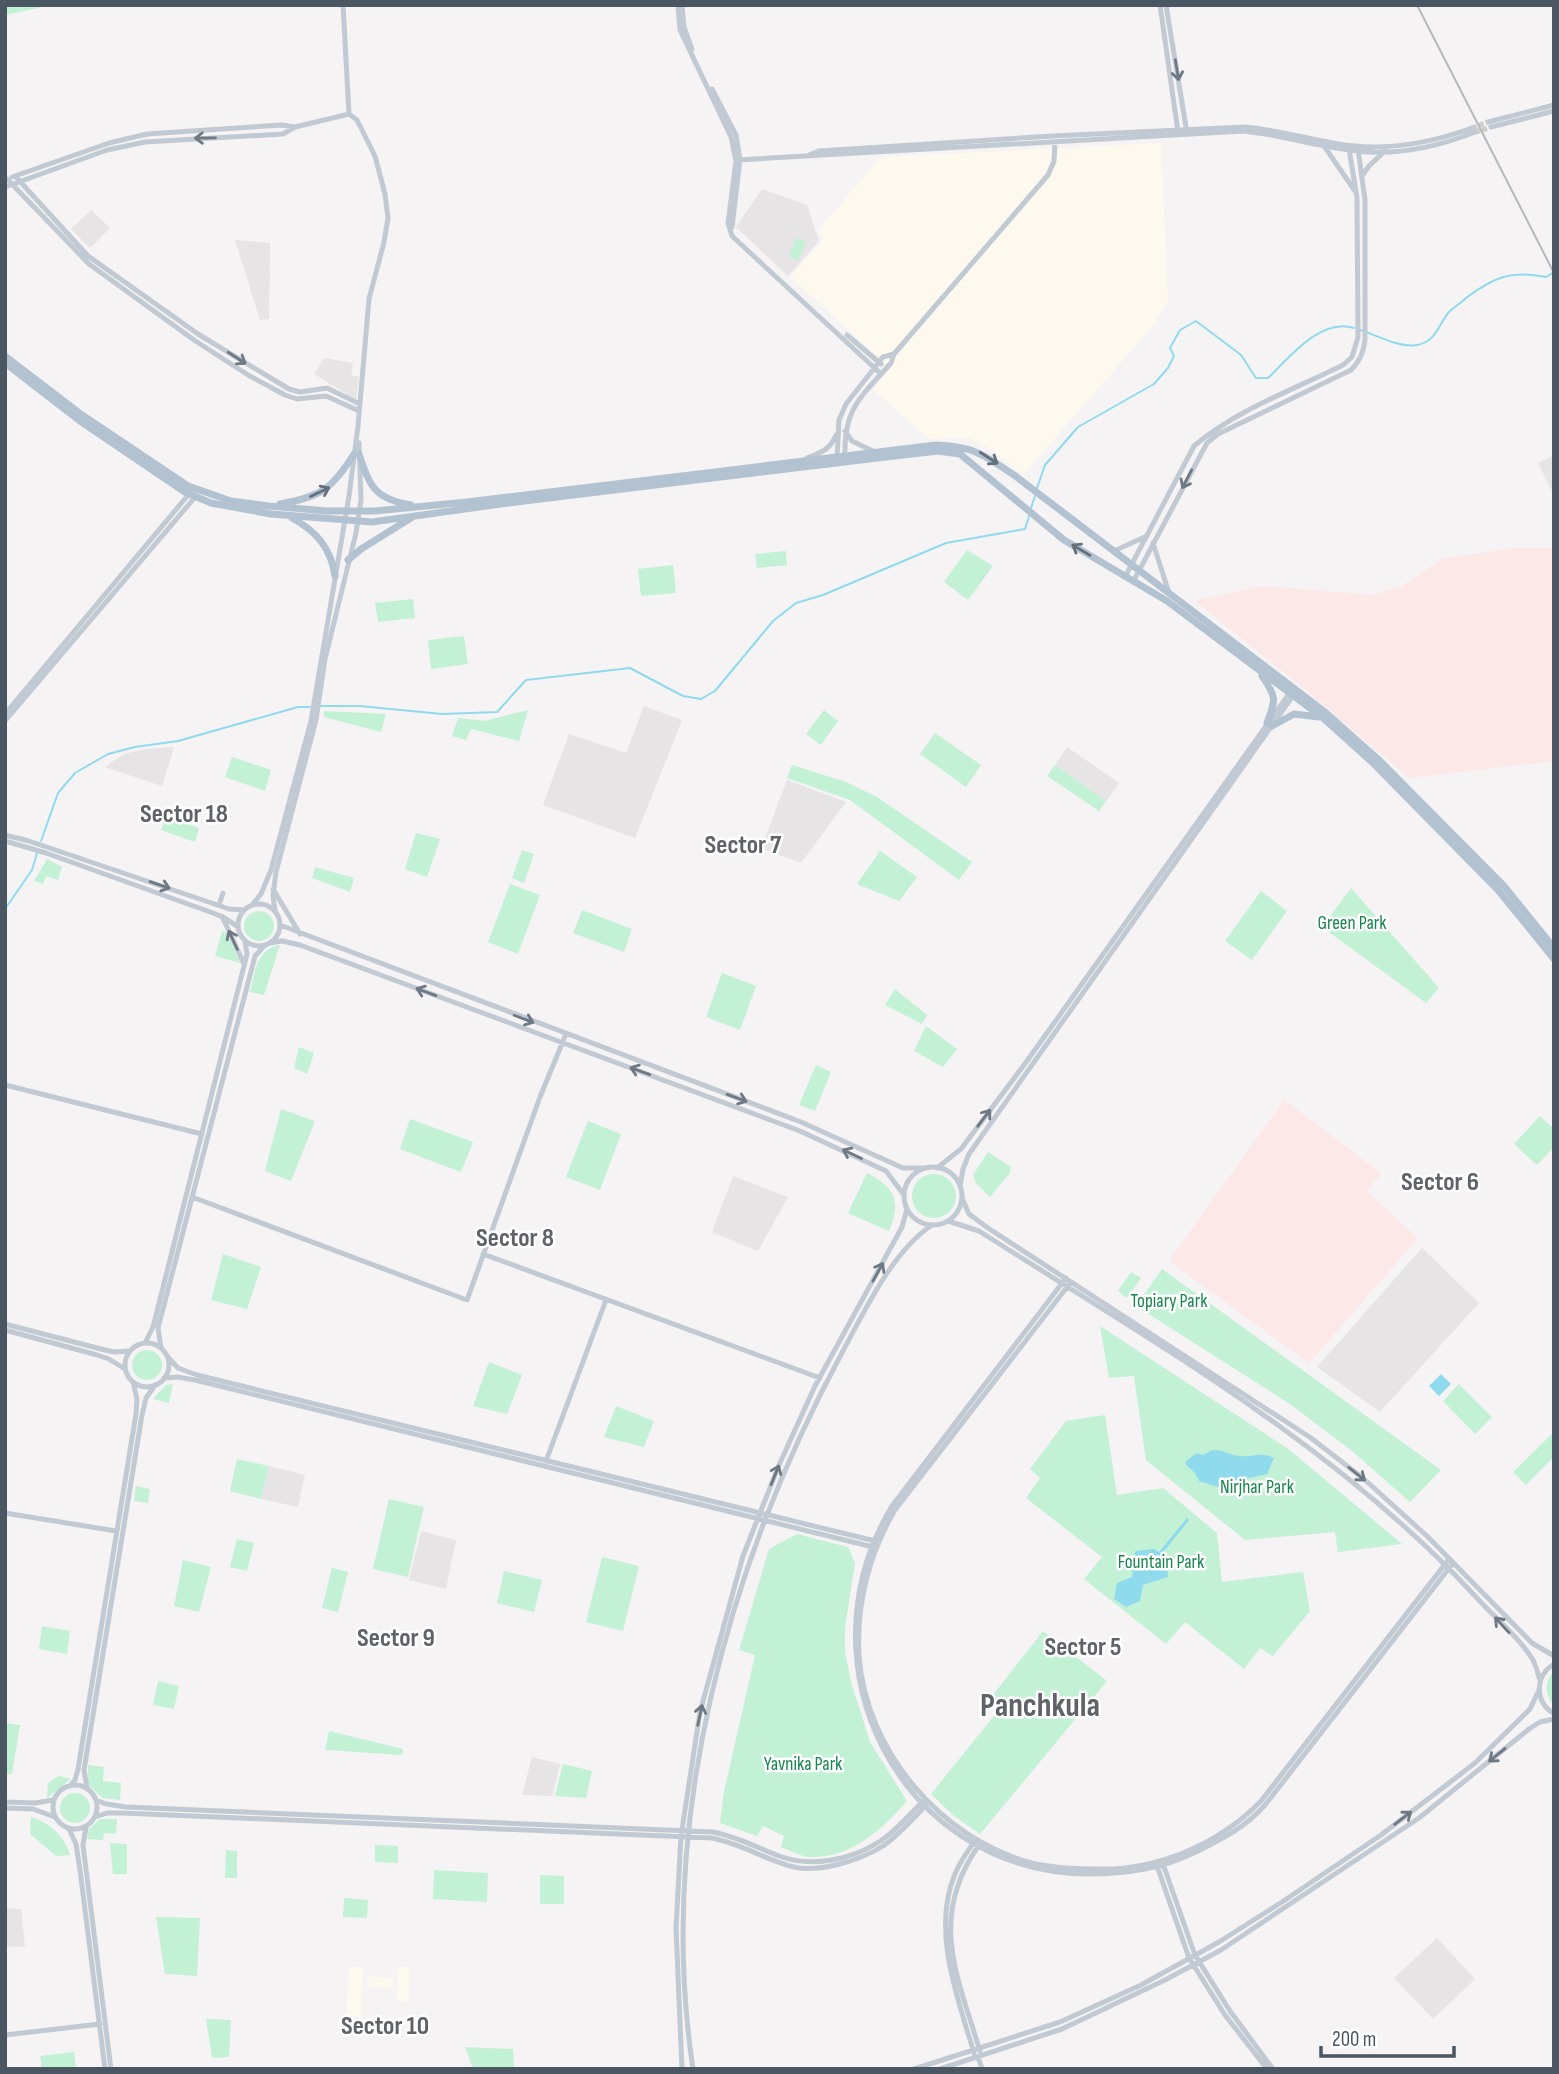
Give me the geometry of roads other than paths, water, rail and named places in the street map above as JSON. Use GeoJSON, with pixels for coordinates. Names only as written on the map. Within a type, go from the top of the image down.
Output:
{"type":"FeatureCollection","features":[{"type":"Feature","properties":{"kind":"main road"},"geometry":{"type":"LineString","coordinates":[[5,356],[82,415],[188,486],[231,502],[269,506],[346,511],[421,507],[801,461],[938,451],[960,454],[1064,540],[1167,601],[1256,668],[1325,712],[1379,760],[1504,886],[1554,948]]}},
{"type":"Feature","properties":{"kind":"main road"},"geometry":{"type":"LineString","coordinates":[[5,363],[80,421],[192,495],[240,510],[289,516],[372,522],[841,459],[875,452],[936,445],[978,451],[1140,570],[1323,718],[1373,763],[1498,890],[1554,959]]}},
{"type":"Feature","properties":{"kind":"main road"},"geometry":{"type":"LineString","coordinates":[[269,506],[298,501],[331,487],[357,454],[369,483],[381,497],[421,507]]}},
{"type":"Feature","properties":{"kind":"main road"},"geometry":{"type":"LineString","coordinates":[[289,516],[305,525],[325,544],[332,559],[335,576]]}},
{"type":"Feature","properties":{"kind":"main road"},"geometry":{"type":"LineString","coordinates":[[348,560],[381,535],[415,516]]}},
{"type":"Feature","properties":{"kind":"main road"},"geometry":{"type":"LineString","coordinates":[[1256,668],[1275,696],[1270,724]]}},
{"type":"Feature","properties":{"kind":"main road"},"geometry":{"type":"LineString","coordinates":[[1270,724],[1294,714],[1323,718]]}},
{"type":"Feature","properties":{"kind":"street"},"geometry":{"type":"LineString","coordinates":[[317,697],[358,521],[361,500],[357,454],[358,426],[369,299],[384,242],[387,218],[385,194],[375,156],[357,120],[349,114],[343,5]]}},
{"type":"Feature","properties":{"kind":"street"},"geometry":{"type":"LineString","coordinates":[[680,5],[694,55],[736,135],[738,160],[732,227]]}},
{"type":"Feature","properties":{"kind":"street"},"geometry":{"type":"LineString","coordinates":[[1160,5],[1178,133]]}},
{"type":"Feature","properties":{"kind":"street"},"geometry":{"type":"LineString","coordinates":[[1166,5],[1187,132]]}},
{"type":"Feature","properties":{"kind":"street"},"geometry":{"type":"LineString","coordinates":[[1554,105],[1489,124],[1554,111]]}},
{"type":"Feature","properties":{"kind":"street"},"geometry":{"type":"LineString","coordinates":[[5,187],[107,150],[145,142],[283,134],[295,127],[349,114]]}},
{"type":"Feature","properties":{"kind":"street"},"geometry":{"type":"LineString","coordinates":[[6,179],[109,143],[147,134],[282,125],[295,127]]}},
{"type":"Feature","properties":{"kind":"street"},"geometry":{"type":"LineString","coordinates":[[246,137],[247,127]]}},
{"type":"Feature","properties":{"kind":"street"},"geometry":{"type":"LineString","coordinates":[[738,160],[802,158],[819,151],[1178,133],[1244,127],[1270,129],[1349,147]]}},
{"type":"Feature","properties":{"kind":"street"},"geometry":{"type":"LineString","coordinates":[[1187,132],[1243,131],[1324,146],[1385,151],[1458,139],[1474,130],[1401,145],[1358,148]]}},
{"type":"Feature","properties":{"kind":"street"},"geometry":{"type":"LineString","coordinates":[[176,132],[179,139]]}},
{"type":"Feature","properties":{"kind":"street"},"geometry":{"type":"LineString","coordinates":[[841,459],[845,430],[852,409],[891,363],[894,354],[1048,175],[1054,161],[1053,139]]}},
{"type":"Feature","properties":{"kind":"street"},"geometry":{"type":"LineString","coordinates":[[1324,146],[1356,194]]}},
{"type":"Feature","properties":{"kind":"street"},"geometry":{"type":"LineString","coordinates":[[1125,577],[1194,446],[1210,432],[1232,419],[1343,365],[1352,357],[1358,337],[1358,323],[1356,194],[1349,147]]}},
{"type":"Feature","properties":{"kind":"street"},"geometry":{"type":"LineString","coordinates":[[1133,582],[1207,443],[1233,426],[1351,370],[1362,355],[1365,337],[1365,201],[1358,148]]}},
{"type":"Feature","properties":{"kind":"street"},"geometry":{"type":"LineString","coordinates":[[1362,176],[1368,166],[1385,151]]}},
{"type":"Feature","properties":{"kind":"street"},"geometry":{"type":"LineString","coordinates":[[738,160],[728,223],[732,236],[881,374]]}},
{"type":"Feature","properties":{"kind":"street"},"geometry":{"type":"LineString","coordinates":[[15,176],[86,258]]}},
{"type":"Feature","properties":{"kind":"street"},"geometry":{"type":"LineString","coordinates":[[6,179],[86,258],[198,334],[270,379],[300,391],[327,388],[360,407]]}},
{"type":"Feature","properties":{"kind":"street"},"geometry":{"type":"LineString","coordinates":[[847,335],[886,369]]}},
{"type":"Feature","properties":{"kind":"street"},"geometry":{"type":"LineString","coordinates":[[841,459],[838,429],[846,404],[883,357],[894,354]]}},
{"type":"Feature","properties":{"kind":"street"},"geometry":{"type":"LineString","coordinates":[[801,461],[824,452],[832,444],[838,429]]}},
{"type":"Feature","properties":{"kind":"street"},"geometry":{"type":"LineString","coordinates":[[845,430],[852,442],[875,452]]}},
{"type":"Feature","properties":{"kind":"street"},"geometry":{"type":"LineString","coordinates":[[357,454],[315,711],[273,889],[275,911],[280,925],[277,936],[255,956],[158,1328],[162,1348],[178,1367],[197,1375],[874,1544]]}},
{"type":"Feature","properties":{"kind":"street"},"geometry":{"type":"LineString","coordinates":[[5,713],[192,495]]}},
{"type":"Feature","properties":{"kind":"street"},"geometry":{"type":"LineString","coordinates":[[5,721],[192,495]]}},
{"type":"Feature","properties":{"kind":"street"},"geometry":{"type":"LineString","coordinates":[[1114,551],[1147,536]]}},
{"type":"Feature","properties":{"kind":"street"},"geometry":{"type":"LineString","coordinates":[[1153,543],[1169,593]]}},
{"type":"Feature","properties":{"kind":"street"},"geometry":{"type":"LineString","coordinates":[[937,1168],[961,1149],[1090,978],[1293,693]]}},
{"type":"Feature","properties":{"kind":"street"},"geometry":{"type":"LineString","coordinates":[[238,927],[239,918],[261,894],[271,870],[315,711]]}},
{"type":"Feature","properties":{"kind":"street"},"geometry":{"type":"LineString","coordinates":[[5,835],[219,905],[244,910]]}},
{"type":"Feature","properties":{"kind":"street"},"geometry":{"type":"LineString","coordinates":[[5,841],[29,844]]}},
{"type":"Feature","properties":{"kind":"street"},"geometry":{"type":"LineString","coordinates":[[47,850],[222,916],[238,927],[245,941],[247,954],[153,1327],[145,1343]]}},
{"type":"Feature","properties":{"kind":"street"},"geometry":{"type":"LineString","coordinates":[[273,889],[300,934]]}},
{"type":"Feature","properties":{"kind":"street"},"geometry":{"type":"LineString","coordinates":[[219,905],[223,892]]}},
{"type":"Feature","properties":{"kind":"street"},"geometry":{"type":"LineString","coordinates":[[252,905],[265,905],[275,911]]}},
{"type":"Feature","properties":{"kind":"street"},"geometry":{"type":"LineString","coordinates":[[222,916],[244,964]]}},
{"type":"Feature","properties":{"kind":"street"},"geometry":{"type":"LineString","coordinates":[[280,925],[801,1122],[903,1168],[937,1168],[949,1172],[960,1186]]}},
{"type":"Feature","properties":{"kind":"street"},"geometry":{"type":"LineString","coordinates":[[245,941],[255,946],[282,942],[300,945],[800,1131],[886,1171],[904,1195],[907,1209],[902,1227],[820,1378],[779,1465],[743,1556],[700,1712],[681,1833],[676,1928],[682,2069]]}},
{"type":"Feature","properties":{"kind":"street"},"geometry":{"type":"LineString","coordinates":[[1085,984],[969,1154],[960,1186],[969,1214],[1306,1444],[1372,1496],[1449,1563],[1532,1643],[1554,1657]]}},
{"type":"Feature","properties":{"kind":"street"},"geometry":{"type":"LineString","coordinates":[[192,1198],[467,1300],[540,1097],[566,1034]]}},
{"type":"Feature","properties":{"kind":"street"},"geometry":{"type":"LineString","coordinates":[[5,1084],[202,1134]]}},
{"type":"Feature","properties":{"kind":"street"},"geometry":{"type":"LineString","coordinates":[[904,1195],[909,1181],[927,1168]]}},
{"type":"Feature","properties":{"kind":"street"},"geometry":{"type":"LineString","coordinates":[[693,2069],[688,2037],[683,1932],[695,1779],[720,1666],[750,1559],[821,1391],[848,1342],[906,1248],[916,1236],[932,1225],[948,1221],[958,1211],[962,1198]]}},
{"type":"Feature","properties":{"kind":"street"},"geometry":{"type":"LineString","coordinates":[[907,1209],[917,1221],[932,1225]]}},
{"type":"Feature","properties":{"kind":"street"},"geometry":{"type":"LineString","coordinates":[[948,1221],[979,1231],[1067,1283]]}},
{"type":"Feature","properties":{"kind":"street"},"geometry":{"type":"LineString","coordinates":[[483,1254],[820,1378]]}},
{"type":"Feature","properties":{"kind":"street"},"geometry":{"type":"LineString","coordinates":[[1067,1283],[895,1510],[874,1544],[859,1593],[855,1635],[859,1682],[869,1715],[897,1772],[945,1824],[977,1843],[1032,1863],[1104,1870],[1160,1864],[1250,1822],[1449,1563]]}},
{"type":"Feature","properties":{"kind":"street"},"geometry":{"type":"LineString","coordinates":[[545,1463],[606,1300]]}},
{"type":"Feature","properties":{"kind":"street"},"geometry":{"type":"LineString","coordinates":[[5,1324],[114,1352],[129,1351]]}},
{"type":"Feature","properties":{"kind":"street"},"geometry":{"type":"LineString","coordinates":[[5,1330],[97,1355],[125,1369]]}},
{"type":"Feature","properties":{"kind":"street"},"geometry":{"type":"LineString","coordinates":[[70,1786],[78,1769],[136,1414],[137,1399],[133,1382],[125,1369],[125,1360],[129,1351],[137,1345],[145,1343],[162,1348]]}},
{"type":"Feature","properties":{"kind":"street"},"geometry":{"type":"LineString","coordinates":[[111,2069],[83,1845],[86,1827],[95,1817],[97,1808],[96,1800],[87,1788],[84,1770],[139,1429],[146,1398],[164,1378],[169,1366],[167,1356]]}},
{"type":"Feature","properties":{"kind":"street"},"geometry":{"type":"LineString","coordinates":[[164,1378],[195,1380],[545,1463]]}},
{"type":"Feature","properties":{"kind":"street"},"geometry":{"type":"LineString","coordinates":[[133,1382],[141,1386],[155,1385]]}},
{"type":"Feature","properties":{"kind":"street"},"geometry":{"type":"LineString","coordinates":[[5,1513],[116,1531]]}},
{"type":"Feature","properties":{"kind":"street"},"geometry":{"type":"LineString","coordinates":[[1449,1563],[1533,1661],[1540,1680]]}},
{"type":"Feature","properties":{"kind":"street"},"geometry":{"type":"LineString","coordinates":[[1554,1664],[1546,1669],[1540,1680],[1539,1690],[1541,1701],[1554,1714]]}},
{"type":"Feature","properties":{"kind":"street"},"geometry":{"type":"LineString","coordinates":[[940,2069],[1060,2022],[1141,1984],[1192,1957],[1282,1902],[1374,1840],[1475,1763],[1530,1709],[1539,1690]]}},
{"type":"Feature","properties":{"kind":"street"},"geometry":{"type":"LineString","coordinates":[[914,2069],[1062,2029],[1196,1964],[1276,1915],[1419,1818],[1529,1729],[1540,1722],[1554,1719]]}},
{"type":"Feature","properties":{"kind":"street"},"geometry":{"type":"LineString","coordinates":[[55,1817],[54,1800],[60,1791],[70,1786],[87,1788]]}},
{"type":"Feature","properties":{"kind":"street"},"geometry":{"type":"LineString","coordinates":[[5,1802],[35,1803],[54,1800]]}},
{"type":"Feature","properties":{"kind":"street"},"geometry":{"type":"LineString","coordinates":[[96,1800],[126,1807],[689,1834],[713,1832],[737,1837],[778,1856],[796,1861],[822,1863],[878,1843],[925,1803]]}},
{"type":"Feature","properties":{"kind":"street"},"geometry":{"type":"LineString","coordinates":[[5,1808],[33,1809],[55,1817],[69,1829],[76,1844],[105,2069]]}},
{"type":"Feature","properties":{"kind":"street"},"geometry":{"type":"LineString","coordinates":[[95,1817],[123,1812],[681,1833]]}},
{"type":"Feature","properties":{"kind":"street"},"geometry":{"type":"LineString","coordinates":[[69,1829],[86,1827]]}},
{"type":"Feature","properties":{"kind":"street"},"geometry":{"type":"LineString","coordinates":[[977,1843],[960,1875],[950,1917],[954,1959],[982,2069]]}},
{"type":"Feature","properties":{"kind":"street"},"geometry":{"type":"LineString","coordinates":[[1160,1864],[1192,1957],[1225,2015],[1267,2069]]}},
{"type":"Feature","properties":{"kind":"street"},"geometry":{"type":"LineString","coordinates":[[1196,1964],[1273,2069]]}},
{"type":"Feature","properties":{"kind":"street"},"geometry":{"type":"LineString","coordinates":[[5,2035],[100,2024]]}},
{"type":"Feature","properties":{"kind":"water"},"geometry":{"type":"Polygon","coordinates":[[[1441,1374],[1451,1384],[1439,1396],[1429,1386],[1441,1374]]]}},
{"type":"Feature","properties":{"kind":"water"},"geometry":{"type":"Polygon","coordinates":[[[1212,1450],[1240,1456],[1265,1455],[1274,1458],[1267,1474],[1236,1481],[1229,1478],[1224,1489],[1199,1481],[1185,1464],[1197,1453],[1203,1455],[1212,1450]]]}},
{"type":"Feature","properties":{"kind":"water"},"geometry":{"type":"Polygon","coordinates":[[[1187,1518],[1189,1520],[1162,1554],[1166,1557],[1168,1577],[1143,1585],[1140,1601],[1126,1607],[1114,1599],[1117,1583],[1132,1577],[1135,1551],[1154,1549],[1159,1552],[1187,1518]]]}},
{"type":"Feature","properties":{"kind":"waterway"},"geometry":{"type":"LineString","coordinates":[[1360,330],[1402,345],[1417,345],[1433,337],[1449,312],[1494,280],[1523,274],[1546,277],[1554,272]]}},
{"type":"Feature","properties":{"kind":"waterway"},"geometry":{"type":"LineString","coordinates":[[1037,488],[1045,465],[1078,427],[1154,384],[1174,356],[1170,348],[1180,330],[1196,321],[1241,355],[1256,378],[1268,378],[1306,341],[1318,334],[1330,328],[1354,328]]}},
{"type":"Feature","properties":{"kind":"waterway"},"geometry":{"type":"LineString","coordinates":[[1031,508],[1036,493]]}},
{"type":"Feature","properties":{"kind":"waterway"},"geometry":{"type":"LineString","coordinates":[[319,706],[360,706],[442,714],[497,712],[526,680],[630,668],[683,696],[701,699],[715,691],[773,621],[796,603],[823,595],[946,543],[1025,529],[1030,513]]}},
{"type":"Feature","properties":{"kind":"waterway"},"geometry":{"type":"LineString","coordinates":[[41,841],[58,793],[75,773],[108,754],[178,741],[298,707],[310,707]]}},
{"type":"Feature","properties":{"kind":"waterway"},"geometry":{"type":"LineString","coordinates":[[5,909],[32,870],[37,853]]}},
{"type":"Feature","properties":{"kind":"tunnel"},"geometry":{"type":"LineString","coordinates":[[1472,128],[1488,122]]}},
{"type":"Feature","properties":{"kind":"tunnel"},"geometry":{"type":"LineString","coordinates":[[1475,132],[1491,127]]}},
{"type":"Feature","properties":{"kind":"railway"},"geometry":{"type":"LineString","coordinates":[[1417,5],[1554,273]]}},
{"type":"Feature","properties":{"kind":"district","name":"Sector 18"},"geometry":{"type":"Point","coordinates":[184,814]}},
{"type":"Feature","properties":{"kind":"district","name":"Sector 7"},"geometry":{"type":"Point","coordinates":[743,845]}},
{"type":"Feature","properties":{"kind":"district","name":"Sector 6"},"geometry":{"type":"Point","coordinates":[1440,1182]}},
{"type":"Feature","properties":{"kind":"district","name":"Sector 8"},"geometry":{"type":"Point","coordinates":[515,1238]}},
{"type":"Feature","properties":{"kind":"district","name":"Sector 9"},"geometry":{"type":"Point","coordinates":[396,1638]}},
{"type":"Feature","properties":{"kind":"district","name":"Sector 5"},"geometry":{"type":"Point","coordinates":[1083,1647]}},
{"type":"Feature","properties":{"kind":"district","name":"Panchkula"},"geometry":{"type":"Point","coordinates":[1040,1706]}},
{"type":"Feature","properties":{"kind":"district","name":"Sector 10"},"geometry":{"type":"Point","coordinates":[385,2026]}},
{"type":"Feature","properties":{"kind":"park label","name":"Green Park"},"geometry":{"type":"Point","coordinates":[1352,923]}},
{"type":"Feature","properties":{"kind":"park label","name":"Topiary Park"},"geometry":{"type":"Point","coordinates":[1169,1301]}},
{"type":"Feature","properties":{"kind":"park label","name":"Nirjhar Park"},"geometry":{"type":"Point","coordinates":[1257,1487]}},
{"type":"Feature","properties":{"kind":"park label","name":"Fountain Park"},"geometry":{"type":"Point","coordinates":[1161,1562]}},
{"type":"Feature","properties":{"kind":"park label","name":"Yavnika Park"},"geometry":{"type":"Point","coordinates":[803,1764]}}]}
